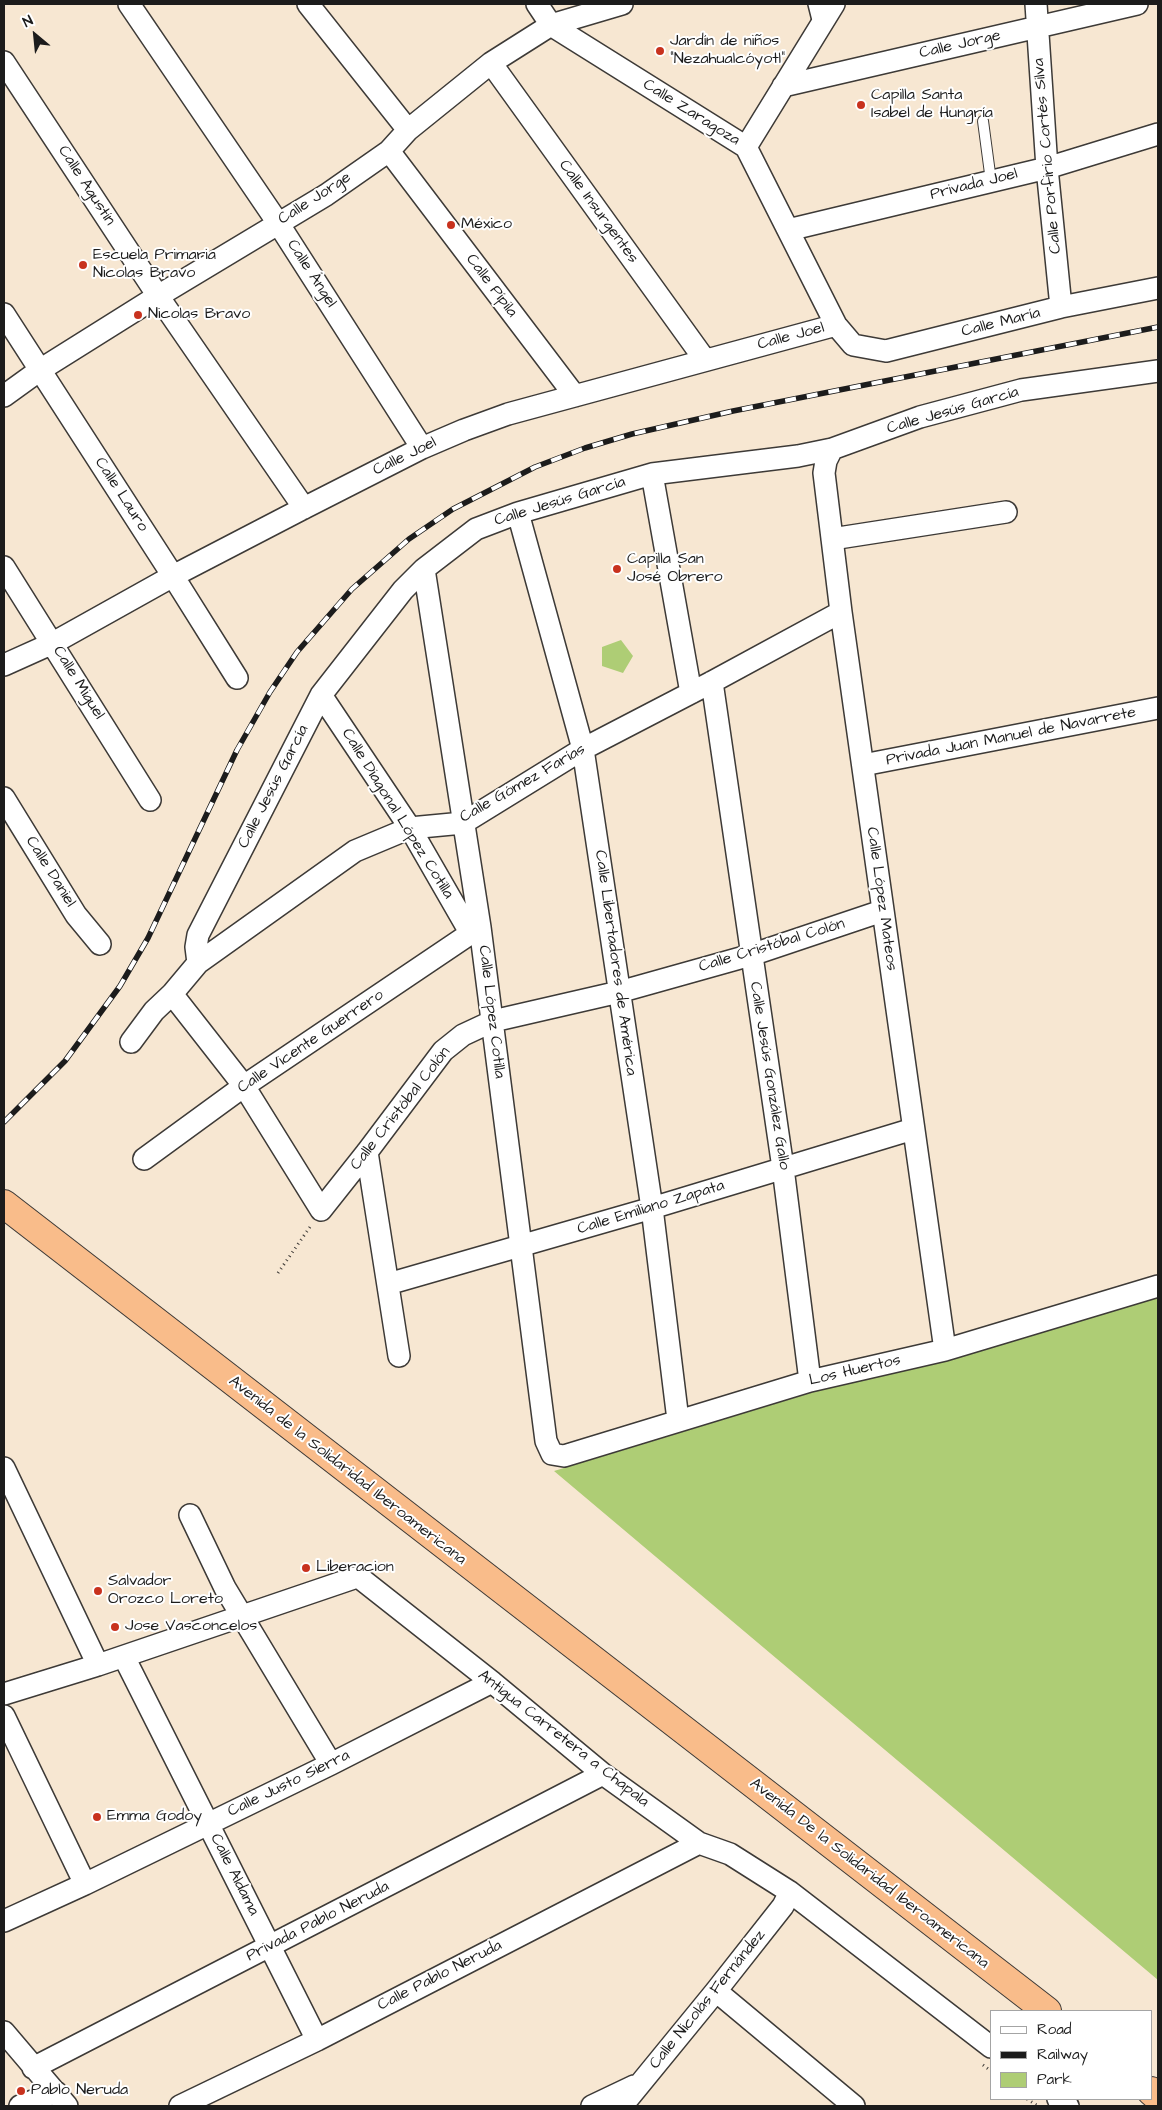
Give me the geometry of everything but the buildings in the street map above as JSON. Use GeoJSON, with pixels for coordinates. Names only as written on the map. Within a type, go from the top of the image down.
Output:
{"type":"FeatureCollection","features":[{"type":"Feature","properties":{"kind":"highway","name":"Avenida de la Solidaridad Iberoamericana"},"geometry":{"type":"LineString","coordinates":[[4,1204],[691,1737]]}},
{"type":"Feature","properties":{"kind":"highway","name":"Avenida De la Solidaridad Iberoamericana"},"geometry":{"type":"LineString","coordinates":[[691,1737],[1046,2010]]}},
{"type":"Feature","properties":{"kind":"street","name":"Calle Ángel"},"geometry":{"type":"LineString","coordinates":[[129,4],[278,223],[422,448]]}},
{"type":"Feature","properties":{"kind":"street"},"geometry":{"type":"LineString","coordinates":[[308,4],[408,130]]}},
{"type":"Feature","properties":{"kind":"street","name":"Calle Zaragoza"},"geometry":{"type":"LineString","coordinates":[[537,4],[551,25],[746,147],[841,332]]}},
{"type":"Feature","properties":{"kind":"street","name":"Calle Jorge"},"geometry":{"type":"LineString","coordinates":[[4,396],[40,370],[158,296],[326,195],[389,151],[408,130],[491,63],[551,25],[622,4]]}},
{"type":"Feature","properties":{"kind":"street"},"geometry":{"type":"LineString","coordinates":[[816,4],[822,24]]}},
{"type":"Feature","properties":{"kind":"street"},"geometry":{"type":"LineString","coordinates":[[746,147],[834,4]]}},
{"type":"Feature","properties":{"kind":"street","name":"Calle Porfirio Cortés Silva"},"geometry":{"type":"LineString","coordinates":[[1036,4],[1047,168],[1061,307]]}},
{"type":"Feature","properties":{"kind":"street","name":"Calle Jorge"},"geometry":{"type":"LineString","coordinates":[[783,86],[1137,4]]}},
{"type":"Feature","properties":{"kind":"street","name":"Calle Agustín"},"geometry":{"type":"LineString","coordinates":[[4,62],[158,296],[304,508]]}},
{"type":"Feature","properties":{"kind":"street","name":"Calle Insurgentes"},"geometry":{"type":"LineString","coordinates":[[491,63],[705,360]]}},
{"type":"Feature","properties":{"kind":"street","name":"Privada Joel"},"geometry":{"type":"LineString","coordinates":[[788,230],[1047,168],[1158,134]]}},
{"type":"Feature","properties":{"kind":"street","name":"Calle Pípila"},"geometry":{"type":"LineString","coordinates":[[389,151],[575,396]]}},
{"type":"Feature","properties":{"kind":"street","name":"Calle María"},"geometry":{"type":"LineString","coordinates":[[841,332],[853,345],[886,351],[1061,307],[1158,288]]}},
{"type":"Feature","properties":{"kind":"street","name":"Calle Lauro"},"geometry":{"type":"LineString","coordinates":[[4,314],[237,678]]}},
{"type":"Feature","properties":{"kind":"street","name":"Calle Joel"},"geometry":{"type":"LineString","coordinates":[[4,665],[53,643],[173,576],[304,508],[422,448],[464,430],[508,414],[705,360],[841,332]]}},
{"type":"Feature","properties":{"kind":"street","name":"Calle Jesús García"},"geometry":{"type":"LineString","coordinates":[[198,963],[196,947],[198,935],[322,695],[403,590],[424,569],[476,529],[518,513],[652,474],[798,456],[832,449],[920,417],[1021,390],[1158,370]]}},
{"type":"Feature","properties":{"kind":"street","name":"Calle López Mateos"},"geometry":{"type":"LineString","coordinates":[[832,449],[824,473],[840,612],[945,1350]]}},
{"type":"Feature","properties":{"kind":"street"},"geometry":{"type":"LineString","coordinates":[[652,474],[691,693]]}},
{"type":"Feature","properties":{"kind":"street"},"geometry":{"type":"LineString","coordinates":[[832,539],[1006,512]]}},
{"type":"Feature","properties":{"kind":"street","name":"Calle Libertadores de América"},"geometry":{"type":"LineString","coordinates":[[518,513],[583,749],[652,1208],[678,1420]]}},
{"type":"Feature","properties":{"kind":"street","name":"Calle Miguel"},"geometry":{"type":"LineString","coordinates":[[4,567],[150,800]]}},
{"type":"Feature","properties":{"kind":"street","name":"Calle López Cotilla"},"geometry":{"type":"LineString","coordinates":[[424,569],[464,822],[476,930],[493,1021],[546,1441],[552,1454]]}},
{"type":"Feature","properties":{"kind":"street","name":"Calle Gómez Farías"},"geometry":{"type":"LineString","coordinates":[[131,1042],[154,1011],[172,994],[198,963],[355,851],[410,828],[464,822],[583,749],[712,682],[840,612]]}},
{"type":"Feature","properties":{"kind":"street","name":"Calle Jesús González Gallo"},"geometry":{"type":"LineString","coordinates":[[712,682],[783,1168],[810,1381]]}},
{"type":"Feature","properties":{"kind":"street","name":"Calle Diagonal López Cotilla"},"geometry":{"type":"LineString","coordinates":[[322,695],[476,930]]}},
{"type":"Feature","properties":{"kind":"street","name":"Privada Juan Manuel de Navarrete"},"geometry":{"type":"LineString","coordinates":[[863,765],[1158,708]]}},
{"type":"Feature","properties":{"kind":"street","name":"Calle Daniel"},"geometry":{"type":"LineString","coordinates":[[4,798],[76,914],[100,944]]}},
{"type":"Feature","properties":{"kind":"street","name":"Calle Cristóbal Colón"},"geometry":{"type":"LineString","coordinates":[[321,1210],[368,1152],[443,1051],[463,1035],[493,1021],[619,992],[751,955],[882,911]]}},
{"type":"Feature","properties":{"kind":"street","name":"Calle Vicente Guerrero"},"geometry":{"type":"LineString","coordinates":[[144,1159],[244,1086],[476,930]]}},
{"type":"Feature","properties":{"kind":"street"},"geometry":{"type":"LineString","coordinates":[[172,994],[244,1086],[321,1210]]}},
{"type":"Feature","properties":{"kind":"street","name":"Calle Emiliano Zapata"},"geometry":{"type":"LineString","coordinates":[[388,1284],[913,1130]]}},
{"type":"Feature","properties":{"kind":"street"},"geometry":{"type":"LineString","coordinates":[[368,1152],[399,1356]]}},
{"type":"Feature","properties":{"kind":"street","name":"Los Huertos"},"geometry":{"type":"LineString","coordinates":[[552,1454],[564,1456],[810,1381],[945,1350],[1158,1286]]}},
{"type":"Feature","properties":{"kind":"street"},"geometry":{"type":"LineString","coordinates":[[4,1468],[98,1665]]}},
{"type":"Feature","properties":{"kind":"street"},"geometry":{"type":"LineString","coordinates":[[190,1515],[225,1588],[331,1764]]}},
{"type":"Feature","properties":{"kind":"street","name":"Antigua Carretera a Chapala"},"geometry":{"type":"LineString","coordinates":[[243,1617],[354,1578],[360,1578],[492,1682],[603,1774],[699,1843],[730,1854],[790,1892],[990,2046]]}},
{"type":"Feature","properties":{"kind":"street"},"geometry":{"type":"LineString","coordinates":[[4,1694],[124,1657],[243,1617]]}},
{"type":"Feature","properties":{"kind":"street","name":"Calle Aldama"},"geometry":{"type":"LineString","coordinates":[[124,1657],[317,2040]]}},
{"type":"Feature","properties":{"kind":"street","name":"Calle Justo Sierra"},"geometry":{"type":"LineString","coordinates":[[4,1921],[85,1884],[331,1764],[492,1682]]}},
{"type":"Feature","properties":{"kind":"street"},"geometry":{"type":"LineString","coordinates":[[4,1716],[85,1884]]}},
{"type":"Feature","properties":{"kind":"street","name":"Privada Pablo Neruda"},"geometry":{"type":"LineString","coordinates":[[33,2068],[603,1774]]}},
{"type":"Feature","properties":{"kind":"street","name":"Calle Pablo Neruda"},"geometry":{"type":"LineString","coordinates":[[180,2106],[317,2040],[699,1843]]}},
{"type":"Feature","properties":{"kind":"street","name":"Calle Nicolás Fernández"},"geometry":{"type":"LineString","coordinates":[[622,2106],[783,1906],[790,1892]]}},
{"type":"Feature","properties":{"kind":"street"},"geometry":{"type":"LineString","coordinates":[[716,1991],[854,2106]]}},
{"type":"Feature","properties":{"kind":"street"},"geometry":{"type":"LineString","coordinates":[[4,2032],[61,2099]]}},
{"type":"Feature","properties":{"kind":"street"},"geometry":{"type":"LineString","coordinates":[[592,2106],[641,2083]]}},
{"type":"Feature","properties":{"kind":"street"},"geometry":{"type":"LineString","coordinates":[[20,2106],[61,2099]]}},
{"type":"Feature","properties":{"kind":"lane"},"geometry":{"type":"LineString","coordinates":[[983,121],[991,181]]}},
{"type":"Feature","properties":{"kind":"path"},"geometry":{"type":"LineString","coordinates":[[278,1273],[321,1210]]}},
{"type":"Feature","properties":{"kind":"green space"},"geometry":{"type":"Polygon","coordinates":[[[621,640],[633,656],[623,673],[602,666],[602,647],[621,640]]]}},
{"type":"Feature","properties":{"kind":"green space"},"geometry":{"type":"Polygon","coordinates":[[[1158,1287],[1158,1980],[554,1471],[1158,1287]]]}},
{"type":"Feature","properties":{"kind":"railway"},"geometry":{"type":"LineString","coordinates":[[4,1122],[65,1061],[120,986],[148,938],[237,750],[270,692],[297,652],[352,589],[409,539],[453,509],[535,467],[585,448],[632,434],[733,411],[1158,327]]}},
{"type":"Feature","properties":{"kind":"place","name":"Jardín de niños \"Nezahualcóyotl\""},"geometry":{"type":"Point","coordinates":[660,51]}},
{"type":"Feature","properties":{"kind":"place","name":"Capilla Santa Isabel de Hungría"},"geometry":{"type":"Point","coordinates":[861,105]}},
{"type":"Feature","properties":{"kind":"place","name":"México"},"geometry":{"type":"Point","coordinates":[451,225]}},
{"type":"Feature","properties":{"kind":"place","name":"Escuela Primaria Nicolas Bravo"},"geometry":{"type":"Point","coordinates":[83,265]}},
{"type":"Feature","properties":{"kind":"place","name":"Nicolas Bravo"},"geometry":{"type":"Point","coordinates":[138,315]}},
{"type":"Feature","properties":{"kind":"place","name":"Capilla San José Obrero"},"geometry":{"type":"Point","coordinates":[617,569]}},
{"type":"Feature","properties":{"kind":"place","name":"Liberacion"},"geometry":{"type":"Point","coordinates":[306,1568]}},
{"type":"Feature","properties":{"kind":"place","name":"Salvador Orozco Loreto"},"geometry":{"type":"Point","coordinates":[98,1591]}},
{"type":"Feature","properties":{"kind":"place","name":"Jose Vasconcelos"},"geometry":{"type":"Point","coordinates":[115,1627]}},
{"type":"Feature","properties":{"kind":"place","name":"Emma Godoy"},"geometry":{"type":"Point","coordinates":[97,1817]}},
{"type":"Feature","properties":{"kind":"place","name":"Pablo Neruda"},"geometry":{"type":"Point","coordinates":[21,2091]}}]}
